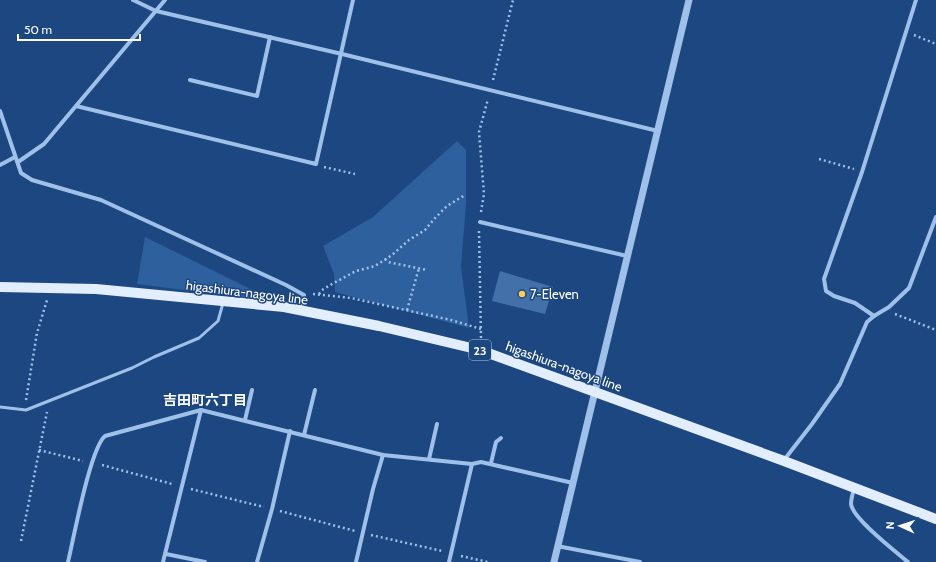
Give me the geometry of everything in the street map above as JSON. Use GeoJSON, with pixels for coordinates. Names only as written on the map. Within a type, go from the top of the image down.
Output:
{"type":"FeatureCollection","features":[{"type":"Feature","properties":{"kind":"main road","name":"higashiura-nagoya line"},"geometry":{"type":"LineString","coordinates":[[0,287],[96,289],[301,310],[380,326],[480,350],[784,461],[936,519]]}},
{"type":"Feature","properties":{"kind":"street"},"geometry":{"type":"LineString","coordinates":[[133,0],[156,11],[342,54],[658,131]]}},
{"type":"Feature","properties":{"kind":"street"},"geometry":{"type":"LineString","coordinates":[[18,162],[44,144],[165,0]]}},
{"type":"Feature","properties":{"kind":"street"},"geometry":{"type":"LineString","coordinates":[[76,106],[316,164],[353,0]]}},
{"type":"Feature","properties":{"kind":"street"},"geometry":{"type":"LineString","coordinates":[[554,562],[689,0]]}},
{"type":"Feature","properties":{"kind":"street"},"geometry":{"type":"LineString","coordinates":[[874,316],[855,303],[834,296],[826,290],[824,279],[862,172],[916,0]]}},
{"type":"Feature","properties":{"kind":"street"},"geometry":{"type":"LineString","coordinates":[[190,80],[257,96],[270,38]]}},
{"type":"Feature","properties":{"kind":"street"},"geometry":{"type":"LineString","coordinates":[[0,111],[21,173],[32,180],[101,200],[304,295],[301,310]]}},
{"type":"Feature","properties":{"kind":"street"},"geometry":{"type":"LineString","coordinates":[[0,165],[15,157]]}},
{"type":"Feature","properties":{"kind":"street"},"geometry":{"type":"LineString","coordinates":[[784,461],[840,384],[867,322],[874,316],[889,308],[910,288],[936,216]]}},
{"type":"Feature","properties":{"kind":"street"},"geometry":{"type":"LineString","coordinates":[[480,222],[627,256]]}},
{"type":"Feature","properties":{"kind":"street"},"geometry":{"type":"LineString","coordinates":[[245,420],[252,390]]}},
{"type":"Feature","properties":{"kind":"street"},"geometry":{"type":"LineString","coordinates":[[304,435],[315,390]]}},
{"type":"Feature","properties":{"kind":"street"},"geometry":{"type":"LineString","coordinates":[[68,562],[91,467],[100,440],[105,436],[201,410],[383,455],[472,464],[481,462],[491,463],[573,483]]}},
{"type":"Feature","properties":{"kind":"street"},"geometry":{"type":"LineString","coordinates":[[163,562],[201,410]]}},
{"type":"Feature","properties":{"kind":"street"},"geometry":{"type":"LineString","coordinates":[[429,459],[437,424]]}},
{"type":"Feature","properties":{"kind":"street"},"geometry":{"type":"LineString","coordinates":[[256,562],[272,509],[290,431]]}},
{"type":"Feature","properties":{"kind":"street"},"geometry":{"type":"LineString","coordinates":[[491,463],[496,442],[501,438]]}},
{"type":"Feature","properties":{"kind":"street"},"geometry":{"type":"LineString","coordinates":[[356,562],[373,489],[383,455]]}},
{"type":"Feature","properties":{"kind":"street"},"geometry":{"type":"LineString","coordinates":[[449,562],[472,464]]}},
{"type":"Feature","properties":{"kind":"street"},"geometry":{"type":"LineString","coordinates":[[854,488],[851,504],[854,513],[881,540],[908,562]]}},
{"type":"Feature","properties":{"kind":"street"},"geometry":{"type":"LineString","coordinates":[[557,546],[640,562]]}},
{"type":"Feature","properties":{"kind":"street"},"geometry":{"type":"LineString","coordinates":[[166,554],[205,562]]}},
{"type":"Feature","properties":{"kind":"lane"},"geometry":{"type":"LineString","coordinates":[[0,407],[26,410],[132,368],[199,338],[218,320],[223,301]]}},
{"type":"Feature","properties":{"kind":"path"},"geometry":{"type":"LineString","coordinates":[[480,350],[481,329],[478,240],[484,194],[479,132],[513,0]]}},
{"type":"Feature","properties":{"kind":"path"},"geometry":{"type":"LineString","coordinates":[[906,32],[936,44]]}},
{"type":"Feature","properties":{"kind":"path"},"geometry":{"type":"LineString","coordinates":[[819,159],[862,172]]}},
{"type":"Feature","properties":{"kind":"path"},"geometry":{"type":"LineString","coordinates":[[316,164],[355,174]]}},
{"type":"Feature","properties":{"kind":"path"},"geometry":{"type":"LineString","coordinates":[[319,294],[322,290],[356,271],[375,266],[409,240],[426,230],[434,218],[447,206],[465,195]]}},
{"type":"Feature","properties":{"kind":"path"},"geometry":{"type":"LineString","coordinates":[[385,259],[388,262],[427,270]]}},
{"type":"Feature","properties":{"kind":"path"},"geometry":{"type":"LineString","coordinates":[[407,310],[419,268]]}},
{"type":"Feature","properties":{"kind":"path"},"geometry":{"type":"LineString","coordinates":[[26,410],[37,333],[50,288]]}},
{"type":"Feature","properties":{"kind":"path"},"geometry":{"type":"LineString","coordinates":[[304,295],[319,294],[351,298],[407,310],[481,329]]}},
{"type":"Feature","properties":{"kind":"path"},"geometry":{"type":"LineString","coordinates":[[889,308],[894,313],[936,330]]}},
{"type":"Feature","properties":{"kind":"path"},"geometry":{"type":"LineString","coordinates":[[21,541],[49,400]]}},
{"type":"Feature","properties":{"kind":"shaded area"},"geometry":{"type":"Polygon","coordinates":[[[457,141],[466,150],[466,204],[461,267],[469,328],[335,292],[334,274],[323,246],[373,217],[457,141]]]}},
{"type":"Feature","properties":{"kind":"shaded area"},"geometry":{"type":"Polygon","coordinates":[[[145,237],[277,302],[137,284],[145,237]]]}},
{"type":"Feature","properties":{"kind":"building","name":"7-Eleven"},"geometry":{"type":"Polygon","coordinates":[[[500,271],[553,287],[545,314],[492,301],[500,271]]]}},
{"type":"Feature","properties":{"kind":"place","name":"7-Eleven"},"geometry":{"type":"Point","coordinates":[522,294]}},
{"type":"Feature","properties":{"kind":"district","name":"吉田町六丁目"},"geometry":{"type":"Point","coordinates":[205,400]}}]}
